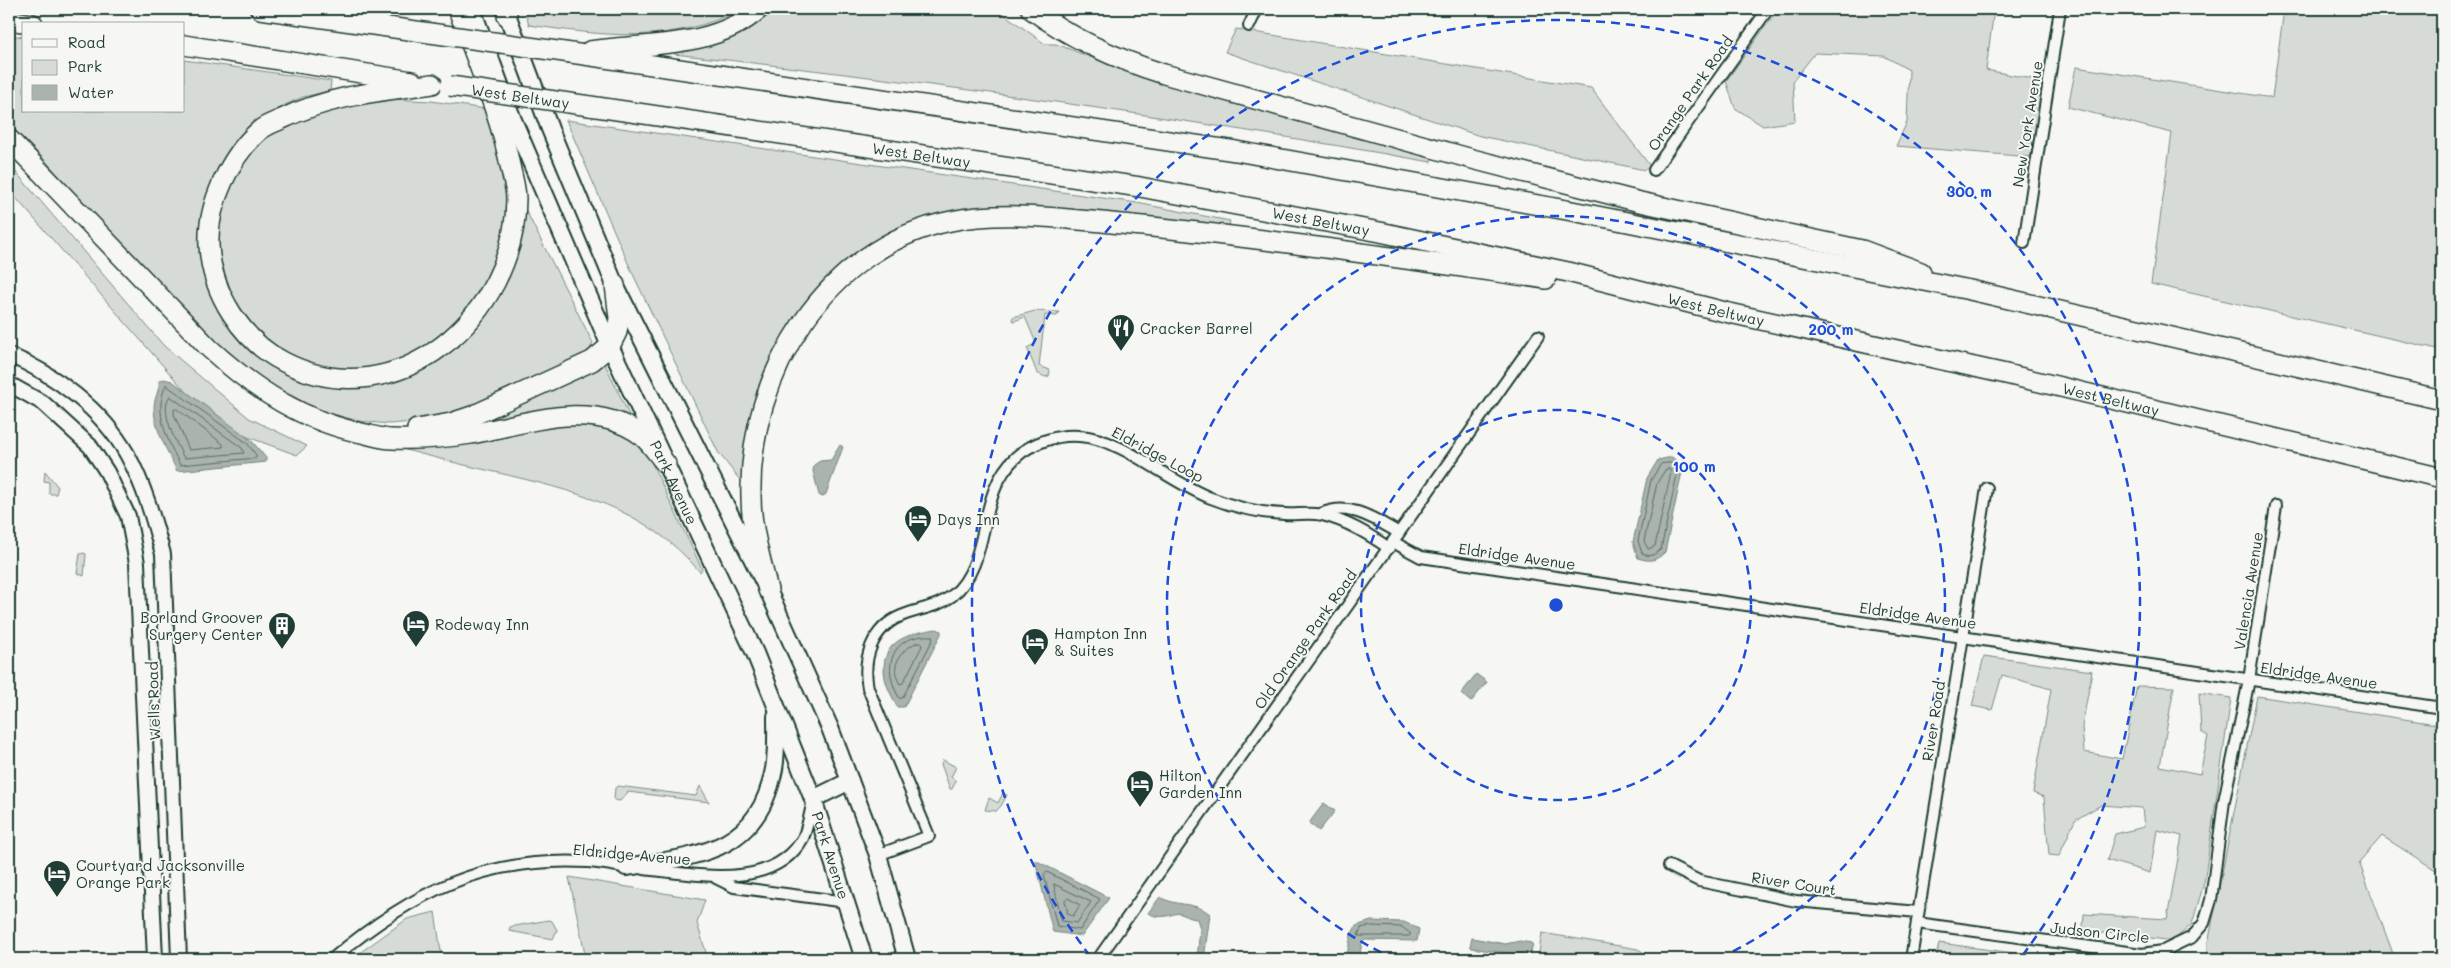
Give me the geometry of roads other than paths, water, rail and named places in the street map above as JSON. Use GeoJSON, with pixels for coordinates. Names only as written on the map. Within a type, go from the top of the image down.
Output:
{"type":"FeatureCollection","features":[{"type":"Feature","properties":{"kind":"highway"},"geometry":{"type":"LineString","coordinates":[[260,9],[1245,153],[1572,211],[1970,290],[2442,400]]}},
{"type":"Feature","properties":{"kind":"highway"},"geometry":{"type":"LineString","coordinates":[[441,85],[348,96],[300,110],[261,129],[235,157],[216,197],[214,206],[209,245],[218,285],[233,316],[252,340],[283,362],[302,370],[340,379],[360,378],[403,368],[422,359],[455,336],[472,319],[497,282],[508,255],[514,229],[516,197],[505,139],[458,9]]}},
{"type":"Feature","properties":{"kind":"highway","name":"Park Avenue"},"geometry":{"type":"LineString","coordinates":[[472,9],[513,120],[610,346],[755,653],[813,799],[864,959]]}},
{"type":"Feature","properties":{"kind":"highway"},"geometry":{"type":"LineString","coordinates":[[571,53],[704,36],[742,21],[758,9]]}},
{"type":"Feature","properties":{"kind":"highway"},"geometry":{"type":"LineString","coordinates":[[1031,9],[1087,44],[1133,64],[1164,74],[1485,163],[1640,202],[1862,250],[1970,290]]}},
{"type":"Feature","properties":{"kind":"highway"},"geometry":{"type":"LineString","coordinates":[[506,11],[550,130],[615,285],[768,590],[830,728],[878,855],[907,959]]}},
{"type":"Feature","properties":{"kind":"highway"},"geometry":{"type":"LineString","coordinates":[[9,20],[22,22]]}},
{"type":"Feature","properties":{"kind":"highway","name":"West Beltway"},"geometry":{"type":"LineString","coordinates":[[185,45],[441,85],[1140,187],[1408,238],[1568,272],[1725,312],[1997,372],[2442,478]]}},
{"type":"Feature","properties":{"kind":"highway"},"geometry":{"type":"LineString","coordinates":[[9,138],[208,348],[255,386],[285,405],[335,428],[390,439],[443,438],[577,415],[621,425],[641,436],[666,464]]}},
{"type":"Feature","properties":{"kind":"highway"},"geometry":{"type":"LineString","coordinates":[[768,590],[755,535],[751,497],[754,449],[772,377],[796,330],[827,292],[848,271],[887,245],[927,227],[984,216],[1098,222],[1240,236],[1644,292]]}},
{"type":"Feature","properties":{"kind":"highway"},"geometry":{"type":"LineString","coordinates":[[335,428],[390,431],[451,424],[515,398],[592,361],[610,346],[617,332],[619,318],[615,285]]}},
{"type":"Feature","properties":{"kind":"highway"},"geometry":{"type":"LineString","coordinates":[[626,867],[691,857],[720,848],[740,834],[757,815],[768,792],[774,768],[776,708]]}},
{"type":"Feature","properties":{"kind":"highway"},"geometry":{"type":"LineString","coordinates":[[813,799],[850,781]]}},
{"type":"Feature","properties":{"kind":"main road","name":"Wells Road"},"geometry":{"type":"LineString","coordinates":[[9,355],[29,363],[54,379],[75,394],[103,422],[126,453],[150,505],[163,554],[179,959]]}},
{"type":"Feature","properties":{"kind":"main road","name":"Wells Road"},"geometry":{"type":"LineString","coordinates":[[9,384],[43,403],[90,446],[107,472],[128,516],[137,563],[155,959]]}},
{"type":"Feature","properties":{"kind":"street"},"geometry":{"type":"LineString","coordinates":[[1249,26],[1257,9]]}},
{"type":"Feature","properties":{"kind":"street","name":"Orange Park Road"},"geometry":{"type":"LineString","coordinates":[[1654,170],[1768,9]]}},
{"type":"Feature","properties":{"kind":"street","name":"New York Avenue"},"geometry":{"type":"LineString","coordinates":[[2024,243],[2060,9]]}},
{"type":"Feature","properties":{"kind":"street","name":"Old Orange Park Road"},"geometry":{"type":"LineString","coordinates":[[1098,959],[1538,336]]}},
{"type":"Feature","properties":{"kind":"street","name":"Eldridge Loop"},"geometry":{"type":"LineString","coordinates":[[878,855],[929,836],[868,688],[865,664],[868,652],[876,636],[892,621],[900,616],[934,607],[954,594],[964,583],[975,560],[991,493],[1008,465],[1022,452],[1045,441],[1060,437],[1078,435],[1093,438],[1110,443],[1191,489],[1238,507],[1285,514],[1321,514],[1394,541]]}},
{"type":"Feature","properties":{"kind":"street","name":"River Road"},"geometry":{"type":"LineString","coordinates":[[1911,959],[1987,488]]}},
{"type":"Feature","properties":{"kind":"street","name":"Valencia Avenue"},"geometry":{"type":"LineString","coordinates":[[2250,680],[2276,506]]}},
{"type":"Feature","properties":{"kind":"street","name":"Eldridge Loop"},"geometry":{"type":"LineString","coordinates":[[1321,514],[1330,510],[1351,510],[1362,513],[1394,541]]}},
{"type":"Feature","properties":{"kind":"street","name":"Eldridge Avenue"},"geometry":{"type":"LineString","coordinates":[[1394,541],[1421,557],[2442,708]]}},
{"type":"Feature","properties":{"kind":"street","name":"Judson Circle"},"geometry":{"type":"LineString","coordinates":[[1917,923],[2142,954],[2163,951],[2192,937],[2204,924],[2211,900],[2224,801],[2250,680]]}},
{"type":"Feature","properties":{"kind":"street","name":"Eldridge Avenue"},"geometry":{"type":"LineString","coordinates":[[332,959],[369,928],[417,898],[445,885],[481,872],[519,865],[587,862],[715,878],[753,874],[778,862],[794,851],[804,836],[813,799]]}},
{"type":"Feature","properties":{"kind":"street","name":"River Court"},"geometry":{"type":"LineString","coordinates":[[1669,866],[1699,881],[1796,901],[1918,912]]}},
{"type":"Feature","properties":{"kind":"street","name":"Eldridge Avenue"},"geometry":{"type":"LineString","coordinates":[[715,878],[734,888],[846,902]]}},
{"type":"Feature","properties":{"kind":"water"},"geometry":{"type":"Polygon","coordinates":[[[164,379],[172,381],[251,440],[266,458],[266,462],[177,471],[156,424],[154,404],[159,381],[164,379]]]}},
{"type":"Feature","properties":{"kind":"water"},"geometry":{"type":"Polygon","coordinates":[[[840,445],[843,447],[826,494],[822,497],[819,495],[813,471],[814,465],[820,461],[831,460],[840,445]]]}},
{"type":"Feature","properties":{"kind":"water"},"geometry":{"type":"Polygon","coordinates":[[[1672,457],[1683,467],[1665,552],[1653,560],[1638,558],[1633,542],[1647,478],[1658,460],[1672,457]]]}},
{"type":"Feature","properties":{"kind":"water"},"geometry":{"type":"Polygon","coordinates":[[[937,629],[941,631],[941,634],[904,707],[897,707],[885,678],[884,665],[886,655],[898,641],[916,633],[937,629]]]}},
{"type":"Feature","properties":{"kind":"water"},"geometry":{"type":"Polygon","coordinates":[[[1476,674],[1487,682],[1471,702],[1461,694],[1476,674]]]}},
{"type":"Feature","properties":{"kind":"water"},"geometry":{"type":"Polygon","coordinates":[[[1324,803],[1335,811],[1319,831],[1309,823],[1324,803]]]}},
{"type":"Feature","properties":{"kind":"water"},"geometry":{"type":"Polygon","coordinates":[[[1035,860],[1109,898],[1082,936],[1053,932],[1035,860]]]}},
{"type":"Feature","properties":{"kind":"water"},"geometry":{"type":"Polygon","coordinates":[[[1160,897],[1172,902],[1198,907],[1210,914],[1204,959],[1197,959],[1200,929],[1197,919],[1178,913],[1159,917],[1148,913],[1160,897]]]}},
{"type":"Feature","properties":{"kind":"water"},"geometry":{"type":"Polygon","coordinates":[[[1371,921],[1404,922],[1419,929],[1417,941],[1365,940],[1362,943],[1359,959],[1346,959],[1351,935],[1356,926],[1371,921]]]}},
{"type":"Feature","properties":{"kind":"water"},"geometry":{"type":"Polygon","coordinates":[[[1472,938],[1505,944],[1520,941],[1533,945],[1530,956],[1472,948],[1470,946],[1472,938]]]}},
{"type":"Feature","properties":{"kind":"place","name":"Cracker Barrel"},"geometry":{"type":"Point","coordinates":[1121,352]}},
{"type":"Feature","properties":{"kind":"place","name":"Days Inn"},"geometry":{"type":"Point","coordinates":[918,543]}},
{"type":"Feature","properties":{"kind":"place","name":"Rodeway Inn"},"geometry":{"type":"Point","coordinates":[416,648]}},
{"type":"Feature","properties":{"kind":"place","name":"Borland Groover Surgery Center"},"geometry":{"type":"Point","coordinates":[282,650]}},
{"type":"Feature","properties":{"kind":"place","name":"Hampton Inn & Suites"},"geometry":{"type":"Point","coordinates":[1035,666]}},
{"type":"Feature","properties":{"kind":"place","name":"Hilton Garden Inn"},"geometry":{"type":"Point","coordinates":[1140,808]}},
{"type":"Feature","properties":{"kind":"place","name":"Courtyard Jacksonville Orange Park"},"geometry":{"type":"Point","coordinates":[57,898]}}]}
